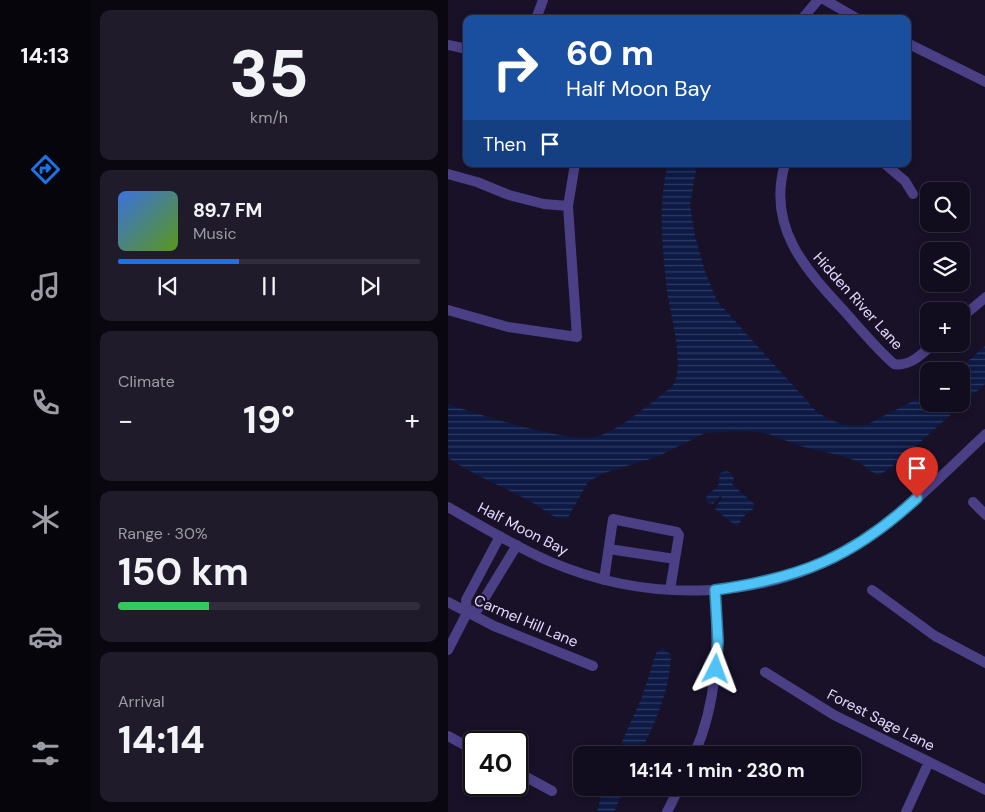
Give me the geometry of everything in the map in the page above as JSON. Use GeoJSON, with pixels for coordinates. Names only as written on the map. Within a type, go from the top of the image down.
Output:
{"type":"FeatureCollection","features":[{"type":"Feature","properties":{"kind":"street"},"geometry":{"type":"LineString","coordinates":[[537,15],[543,0]]}},
{"type":"Feature","properties":{"kind":"street"},"geometry":{"type":"LineString","coordinates":[[805,15],[818,0]]}},
{"type":"Feature","properties":{"kind":"street"},"geometry":{"type":"LineString","coordinates":[[825,0],[851,15]]}},
{"type":"Feature","properties":{"kind":"street"},"geometry":{"type":"LineString","coordinates":[[448,44],[463,48]]}},
{"type":"Feature","properties":{"kind":"street"},"geometry":{"type":"LineString","coordinates":[[911,45],[986,82]]}},
{"type":"Feature","properties":{"kind":"street"},"geometry":{"type":"LineString","coordinates":[[448,310],[508,327],[577,337],[568,206],[574,167]]}},
{"type":"Feature","properties":{"kind":"street","name":"Hidden River Lane"},"geometry":{"type":"LineString","coordinates":[[786,167],[781,202],[789,239],[809,274],[894,364],[902,365],[924,352]]}},
{"type":"Feature","properties":{"kind":"street"},"geometry":{"type":"LineString","coordinates":[[889,167],[905,181],[912,194]]}},
{"type":"Feature","properties":{"kind":"street"},"geometry":{"type":"LineString","coordinates":[[448,174],[477,182],[509,195],[544,204],[568,206]]}},
{"type":"Feature","properties":{"kind":"street"},"geometry":{"type":"LineString","coordinates":[[970,310],[986,297]]}},
{"type":"Feature","properties":{"kind":"street","name":"Half Moon Bay"},"geometry":{"type":"LineString","coordinates":[[448,507],[550,562],[604,580],[670,590],[715,590],[782,578],[818,565],[855,546],[904,510],[986,434]]}},
{"type":"Feature","properties":{"kind":"street"},"geometry":{"type":"LineString","coordinates":[[973,502],[986,515]]}},
{"type":"Feature","properties":{"kind":"street"},"geometry":{"type":"LineString","coordinates":[[604,580],[613,519],[677,532],[679,535],[670,590]]}},
{"type":"Feature","properties":{"kind":"street"},"geometry":{"type":"LineString","coordinates":[[448,650],[467,614],[466,600],[500,536]]}},
{"type":"Feature","properties":{"kind":"street"},"geometry":{"type":"LineString","coordinates":[[467,614],[478,609],[517,545]]}},
{"type":"Feature","properties":{"kind":"street"},"geometry":{"type":"LineString","coordinates":[[608,549],[675,559]]}},
{"type":"Feature","properties":{"kind":"street"},"geometry":{"type":"LineString","coordinates":[[698,746],[706,725],[716,681],[718,641],[715,590]]}},
{"type":"Feature","properties":{"kind":"street"},"geometry":{"type":"LineString","coordinates":[[872,590],[935,636],[986,663]]}},
{"type":"Feature","properties":{"kind":"street","name":"Carmel Hill Lane"},"geometry":{"type":"LineString","coordinates":[[448,602],[467,614],[593,666]]}},
{"type":"Feature","properties":{"kind":"street","name":"Forest Sage Lane"},"geometry":{"type":"LineString","coordinates":[[765,672],[834,715],[986,790]]}},
{"type":"Feature","properties":{"kind":"street"},"geometry":{"type":"LineString","coordinates":[[448,736],[463,744]]}},
{"type":"Feature","properties":{"kind":"street"},"geometry":{"type":"LineString","coordinates":[[906,812],[929,762]]}},
{"type":"Feature","properties":{"kind":"street"},"geometry":{"type":"LineString","coordinates":[[528,778],[552,791]]}},
{"type":"Feature","properties":{"kind":"street"},"geometry":{"type":"LineString","coordinates":[[667,812],[675,796]]}},
{"type":"Feature","properties":{"kind":"water"},"geometry":{"type":"Polygon","coordinates":[[[667,167],[696,167],[690,205],[695,236],[705,271],[717,301],[817,412],[840,423],[859,426],[866,425],[920,398],[920,412],[954,412],[898,462],[880,475],[872,472],[859,462],[800,446],[769,434],[747,431],[705,433],[657,457],[604,473],[588,482],[567,519],[553,516],[533,503],[448,458],[448,404],[525,427],[586,438],[599,436],[618,427],[672,387],[678,365],[663,253],[663,193],[667,167]]]}},
{"type":"Feature","properties":{"kind":"water"},"geometry":{"type":"Polygon","coordinates":[[[985,346],[985,384],[970,397],[970,362],[967,362],[985,346]]]}},
{"type":"Feature","properties":{"kind":"water"},"geometry":{"type":"Polygon","coordinates":[[[727,471],[732,474],[734,479],[732,484],[754,504],[753,509],[745,515],[737,527],[715,509],[722,497],[720,496],[713,504],[705,501],[708,494],[718,487],[720,473],[727,471]]]}},
{"type":"Feature","properties":{"kind":"water"},"geometry":{"type":"Polygon","coordinates":[[[663,648],[671,655],[668,681],[661,706],[644,746],[620,746],[642,697],[656,653],[663,648]]]}},
{"type":"Feature","properties":{"kind":"water"},"geometry":{"type":"Polygon","coordinates":[[[601,796],[621,796],[614,812],[597,812],[601,796]]]}},
{"type":"Feature","properties":{"kind":"route"},"geometry":{"type":"LineString","coordinates":[[716,669],[718,641],[715,590],[782,578],[836,557],[875,533],[917,498]]}}]}
